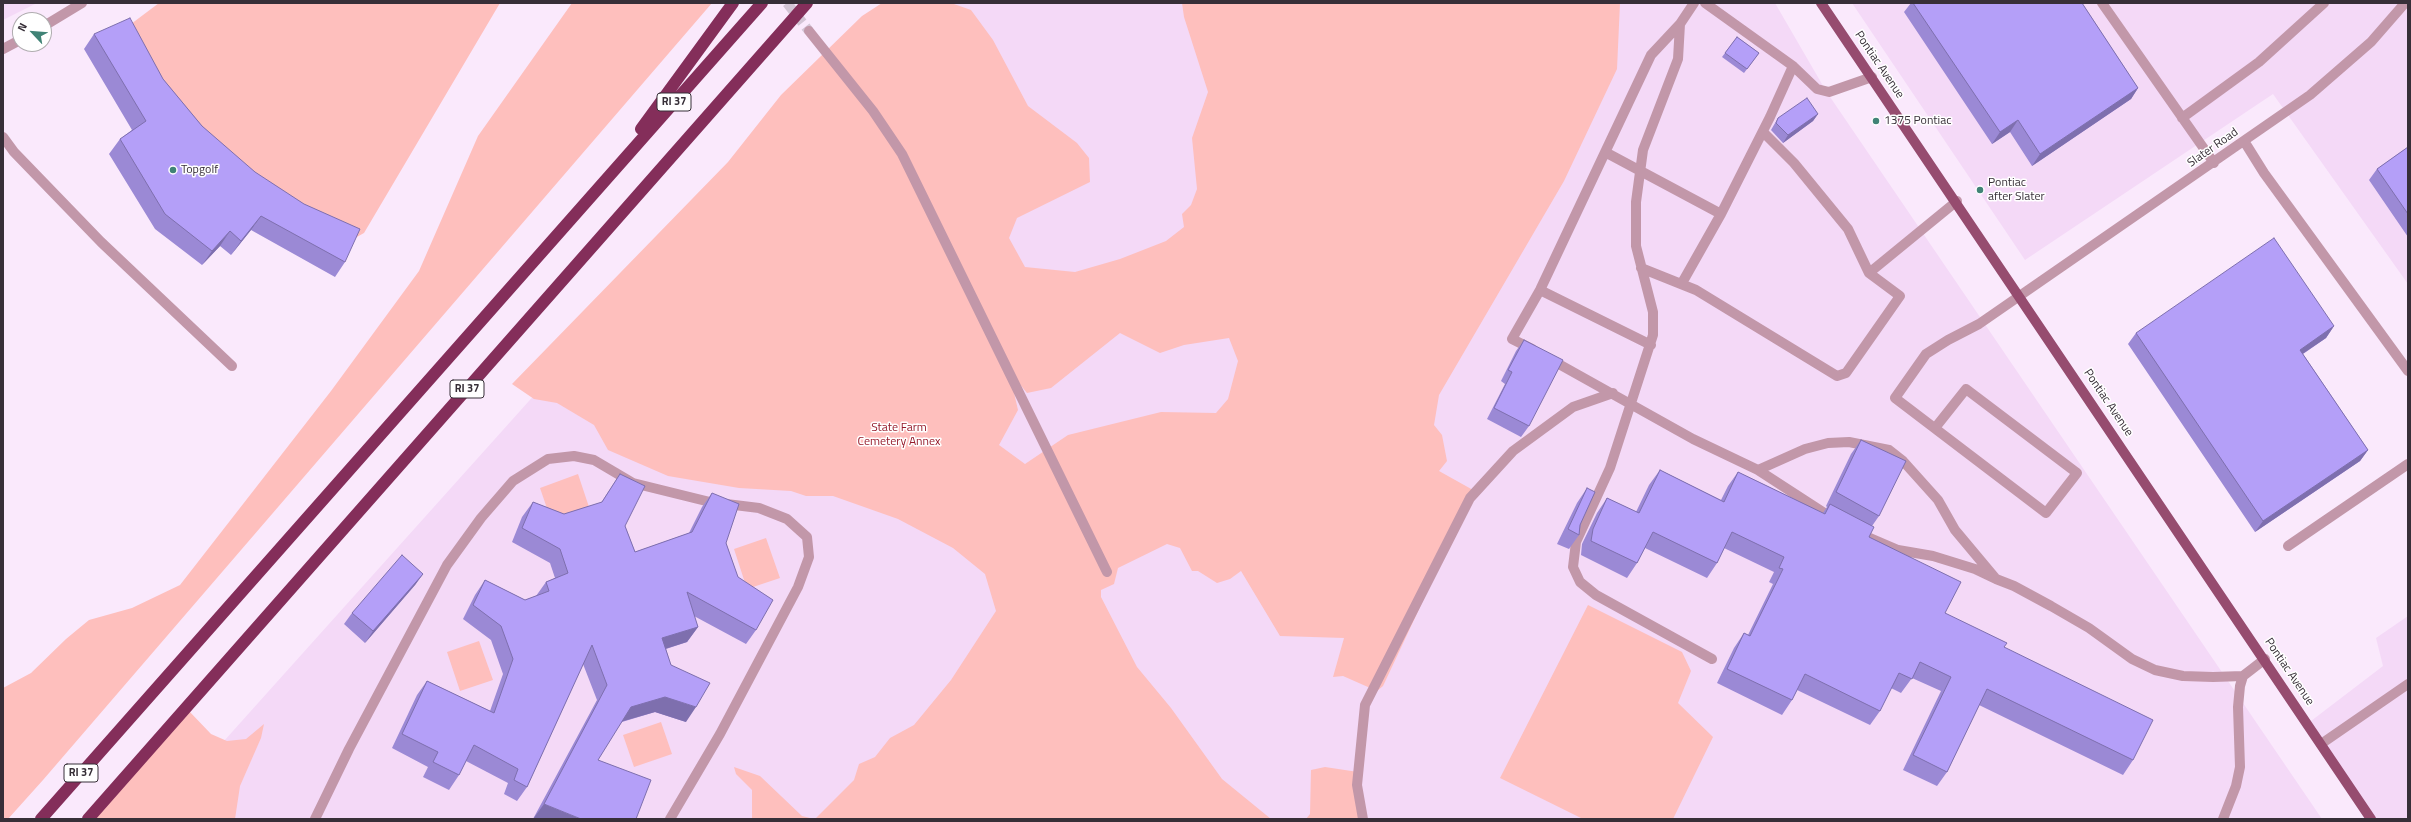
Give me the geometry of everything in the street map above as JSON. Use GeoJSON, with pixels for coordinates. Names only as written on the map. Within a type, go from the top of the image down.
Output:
{"type":"FeatureCollection","features":[{"type":"Feature","properties":{"kind":"highway"},"geometry":{"type":"LineString","coordinates":[[587,201],[734,3]]}},
{"type":"Feature","properties":{"kind":"highway","name":"RI 37"},"geometry":{"type":"LineString","coordinates":[[43,816],[762,3]]}},
{"type":"Feature","properties":{"kind":"highway","name":"RI 37"},"geometry":{"type":"LineString","coordinates":[[88,819],[807,3]]}},
{"type":"Feature","properties":{"kind":"highway"},"geometry":{"type":"LineString","coordinates":[[786,26],[815,3]]}},
{"type":"Feature","properties":{"kind":"main road","name":"Pontiac Avenue"},"geometry":{"type":"LineString","coordinates":[[1821,3],[1957,201],[2019,296],[2265,659],[2371,819]]}},
{"type":"Feature","properties":{"kind":"street"},"geometry":{"type":"LineString","coordinates":[[52,21],[82,3]]}},
{"type":"Feature","properties":{"kind":"street"},"geometry":{"type":"LineString","coordinates":[[1694,3],[1680,24],[1651,55],[1540,290],[1512,339],[1632,403],[1693,439],[1758,470],[1844,525]]}},
{"type":"Feature","properties":{"kind":"street"},"geometry":{"type":"LineString","coordinates":[[1705,3],[1792,66],[1817,89],[1829,92],[1872,77]]}},
{"type":"Feature","properties":{"kind":"street"},"geometry":{"type":"LineString","coordinates":[[2102,3],[2214,163]]}},
{"type":"Feature","properties":{"kind":"street"},"geometry":{"type":"LineString","coordinates":[[2182,118],[2259,62],[2324,3]]}},
{"type":"Feature","properties":{"kind":"street","name":"Slater Road"},"geometry":{"type":"LineString","coordinates":[[1935,428],[1895,398],[1926,354],[1948,340],[1979,324],[2214,163],[2310,95],[2372,42],[2406,3]]}},
{"type":"Feature","properties":{"kind":"street"},"geometry":{"type":"LineString","coordinates":[[1680,24],[1678,59],[1643,150],[1636,202],[1636,246],[1653,312],[1651,345],[1610,468],[1576,542],[1573,567],[1580,582],[1596,595],[1712,659]]}},
{"type":"Feature","properties":{"kind":"street"},"geometry":{"type":"LineString","coordinates":[[809,31],[873,111],[902,154],[1108,572]]}},
{"type":"Feature","properties":{"kind":"street"},"geometry":{"type":"LineString","coordinates":[[3,49],[12,44]]}},
{"type":"Feature","properties":{"kind":"street"},"geometry":{"type":"LineString","coordinates":[[1682,282],[1721,214],[1763,132],[1792,66]]}},
{"type":"Feature","properties":{"kind":"street"},"geometry":{"type":"LineString","coordinates":[[1641,268],[1682,282],[1836,376],[1846,373],[1900,296],[1869,272],[1848,229],[1794,163],[1763,132]]}},
{"type":"Feature","properties":{"kind":"street"},"geometry":{"type":"LineString","coordinates":[[3,137],[14,152],[101,242],[232,366]]}},
{"type":"Feature","properties":{"kind":"street"},"geometry":{"type":"LineString","coordinates":[[2244,142],[2264,173],[2408,371]]}},
{"type":"Feature","properties":{"kind":"street"},"geometry":{"type":"LineString","coordinates":[[1605,152],[1639,172],[1721,214]]}},
{"type":"Feature","properties":{"kind":"street"},"geometry":{"type":"LineString","coordinates":[[1869,272],[1957,201]]}},
{"type":"Feature","properties":{"kind":"street"},"geometry":{"type":"LineString","coordinates":[[1540,290],[1651,345]]}},
{"type":"Feature","properties":{"kind":"street"},"geometry":{"type":"LineString","coordinates":[[1966,389],[2077,473],[2046,513],[1935,428],[1966,389]]}},
{"type":"Feature","properties":{"kind":"street"},"geometry":{"type":"LineString","coordinates":[[1363,819],[1357,785],[1365,705],[1470,498],[1513,451],[1573,407],[1613,393]]}},
{"type":"Feature","properties":{"kind":"street"},"geometry":{"type":"LineString","coordinates":[[1758,470],[1805,449],[1828,443],[1850,442],[1889,450],[1903,461],[1938,500],[1955,530],[1996,579]]}},
{"type":"Feature","properties":{"kind":"street"},"geometry":{"type":"LineString","coordinates":[[315,819],[349,749],[447,565],[481,518],[513,481],[548,459],[574,456],[594,460],[633,483],[710,502],[759,508],[787,519],[807,537],[809,558],[798,587],[720,734],[670,819]]}},
{"type":"Feature","properties":{"kind":"street"},"geometry":{"type":"LineString","coordinates":[[2288,546],[2408,464]]}},
{"type":"Feature","properties":{"kind":"street"},"geometry":{"type":"LineString","coordinates":[[1858,532],[1898,550],[1933,556],[1975,569],[2014,586],[2052,606],[2088,628],[2132,659],[2155,670],[2183,676],[2243,676]]}},
{"type":"Feature","properties":{"kind":"street"},"geometry":{"type":"LineString","coordinates":[[2223,819],[2236,786],[2240,767],[2238,707],[2240,686],[2243,676],[2265,659]]}},
{"type":"Feature","properties":{"kind":"street"},"geometry":{"type":"LineString","coordinates":[[2321,744],[2408,684]]}},
{"type":"Feature","properties":{"kind":"shaded area"},"geometry":{"type":"Polygon","coordinates":[[[3,3],[37,3],[19,12],[12,12],[12,16],[3,20],[3,3]]]}},
{"type":"Feature","properties":{"kind":"shaded area"},"geometry":{"type":"Polygon","coordinates":[[[886,3],[1775,3],[1826,91],[2322,819],[154,819],[886,3]]]}},
{"type":"Feature","properties":{"kind":"shaded area"},"geometry":{"type":"Polygon","coordinates":[[[1852,3],[2408,3],[2408,284],[2273,94],[2025,260],[1852,3]]]}},
{"type":"Feature","properties":{"kind":"shaded area"},"geometry":{"type":"Polygon","coordinates":[[[2408,616],[2408,819],[2374,819],[2311,721],[2383,666],[2376,638],[2408,616]]]}},
{"type":"Feature","properties":{"kind":"green space"},"geometry":{"type":"Polygon","coordinates":[[[159,3],[500,3],[364,233],[355,238],[246,183],[123,30],[159,3]]]}},
{"type":"Feature","properties":{"kind":"green space"},"geometry":{"type":"Polygon","coordinates":[[[572,3],[712,3],[43,780],[8,819],[3,819],[3,688],[31,673],[66,639],[89,620],[132,608],[180,585],[331,391],[419,271],[478,136],[572,3]]]}},
{"type":"Feature","properties":{"kind":"green space","name":"State Farm Cemetery Annex"},"geometry":{"type":"Polygon","coordinates":[[[882,3],[951,3],[971,10],[993,40],[1028,106],[1077,143],[1089,158],[1090,182],[1017,218],[1009,238],[1025,267],[1075,272],[1120,259],[1166,241],[1184,227],[1182,214],[1191,205],[1197,189],[1192,138],[1208,92],[1184,17],[1182,3],[1620,3],[1617,69],[1564,181],[1439,395],[1434,425],[1442,435],[1447,461],[1439,471],[1473,490],[1473,494],[1383,686],[1377,691],[1343,676],[1333,677],[1344,638],[1280,636],[1241,571],[1230,579],[1217,583],[1198,571],[1192,571],[1180,548],[1167,544],[1118,568],[1114,584],[1101,590],[1101,597],[1137,667],[1171,708],[1222,779],[1271,819],[815,819],[854,780],[859,764],[875,757],[890,738],[914,725],[951,680],[996,611],[985,574],[953,548],[898,519],[833,496],[806,496],[791,491],[739,488],[668,476],[608,450],[594,425],[557,403],[534,399],[512,384],[728,162],[781,95],[862,16],[882,3]],[[1120,333],[1051,388],[1027,393],[1009,371],[1018,410],[999,445],[1025,464],[1068,435],[1161,412],[1216,413],[1228,399],[1238,361],[1229,338],[1184,345],[1160,353],[1120,333]]]}},
{"type":"Feature","properties":{"kind":"green space"},"geometry":{"type":"Polygon","coordinates":[[[578,474],[589,507],[551,520],[540,488],[578,474]]]}},
{"type":"Feature","properties":{"kind":"green space"},"geometry":{"type":"Polygon","coordinates":[[[766,538],[780,578],[747,589],[734,549],[766,538]]]}},
{"type":"Feature","properties":{"kind":"green space"},"geometry":{"type":"Polygon","coordinates":[[[1588,605],[1682,652],[1691,671],[1678,703],[1713,737],[1673,819],[1583,819],[1500,778],[1588,605]]]}},
{"type":"Feature","properties":{"kind":"green space"},"geometry":{"type":"Polygon","coordinates":[[[479,641],[493,680],[460,691],[447,652],[479,641]]]}},
{"type":"Feature","properties":{"kind":"green space"},"geometry":{"type":"Polygon","coordinates":[[[189,711],[211,734],[227,741],[246,739],[264,724],[261,738],[240,786],[235,819],[91,819],[189,711]]]}},
{"type":"Feature","properties":{"kind":"green space"},"geometry":{"type":"Polygon","coordinates":[[[661,722],[672,754],[634,767],[623,735],[661,722]]]}},
{"type":"Feature","properties":{"kind":"green space"},"geometry":{"type":"Polygon","coordinates":[[[734,767],[760,776],[802,816],[814,819],[752,819],[752,790],[736,774],[734,767]]]}},
{"type":"Feature","properties":{"kind":"green space"},"geometry":{"type":"Polygon","coordinates":[[[1325,767],[1358,772],[1367,819],[1306,819],[1310,814],[1311,770],[1325,767]]]}},
{"type":"Feature","properties":{"kind":"building"},"geometry":{"type":"Polygon","coordinates":[[[1913,3],[2082,3],[2138,88],[2040,154],[2018,120],[2000,132],[1913,3]]]}},
{"type":"Feature","properties":{"kind":"building","name":"Topgolf"},"geometry":{"type":"Polygon","coordinates":[[[130,18],[163,79],[202,126],[255,172],[304,204],[360,229],[345,262],[261,216],[241,241],[230,231],[212,251],[165,214],[120,139],[146,121],[94,34],[130,18]]]}},
{"type":"Feature","properties":{"kind":"building"},"geometry":{"type":"Polygon","coordinates":[[[1737,37],[1759,53],[1747,69],[1725,53],[1737,37]]]}},
{"type":"Feature","properties":{"kind":"building"},"geometry":{"type":"Polygon","coordinates":[[[1807,98],[1818,114],[1788,135],[1776,123],[1778,118],[1807,98]]]}},
{"type":"Feature","properties":{"kind":"building"},"geometry":{"type":"Polygon","coordinates":[[[2408,147],[2408,214],[2377,169],[2408,147]]]}},
{"type":"Feature","properties":{"kind":"building"},"geometry":{"type":"Polygon","coordinates":[[[2274,238],[2334,326],[2300,350],[2368,450],[2263,521],[2136,333],[2274,238]]]}},
{"type":"Feature","properties":{"kind":"building"},"geometry":{"type":"Polygon","coordinates":[[[1524,340],[1563,360],[1529,426],[1494,408],[1512,372],[1508,370],[1524,340]]]}},
{"type":"Feature","properties":{"kind":"building"},"geometry":{"type":"Polygon","coordinates":[[[1861,440],[1906,461],[1879,516],[1836,492],[1861,440]]]}},
{"type":"Feature","properties":{"kind":"building"},"geometry":{"type":"Polygon","coordinates":[[[1660,470],[1724,502],[1738,472],[1825,514],[1830,504],[1874,527],[1869,537],[1961,582],[1945,613],[2007,643],[2004,647],[2153,720],[2133,760],[1987,689],[1947,772],[1913,755],[1951,677],[1920,662],[1912,679],[1899,673],[1880,711],[1805,674],[1792,700],[1727,669],[1744,633],[1750,636],[1783,569],[1779,568],[1784,557],[1732,532],[1717,563],[1653,532],[1637,563],[1591,541],[1593,529],[1607,498],[1639,513],[1660,470]]]}},
{"type":"Feature","properties":{"kind":"building"},"geometry":{"type":"Polygon","coordinates":[[[620,474],[645,486],[625,526],[635,552],[692,532],[712,493],[739,504],[726,543],[738,577],[773,600],[756,630],[687,592],[698,627],[662,638],[671,665],[710,683],[696,707],[665,697],[631,707],[598,760],[651,780],[636,819],[581,819],[544,804],[607,685],[592,645],[527,787],[514,780],[518,769],[474,745],[459,775],[433,762],[438,752],[402,734],[427,681],[494,713],[513,659],[501,626],[473,605],[485,580],[525,600],[549,591],[546,582],[568,573],[560,549],[522,528],[533,502],[564,514],[602,502],[620,474]]]}},
{"type":"Feature","properties":{"kind":"building"},"geometry":{"type":"Polygon","coordinates":[[[1587,488],[1595,492],[1580,525],[1579,535],[1568,529],[1587,488]]]}},
{"type":"Feature","properties":{"kind":"building"},"geometry":{"type":"Polygon","coordinates":[[[402,555],[423,574],[373,631],[352,613],[402,555]]]}},
{"type":"Feature","properties":{"kind":"tunnel"},"geometry":{"type":"LineString","coordinates":[[787,3],[809,31]]}},
{"type":"Feature","properties":{"kind":"place","name":"1375 Pontiac"},"geometry":{"type":"Point","coordinates":[1876,121]}},
{"type":"Feature","properties":{"kind":"place","name":"Topgolf"},"geometry":{"type":"Point","coordinates":[173,170]}},
{"type":"Feature","properties":{"kind":"place","name":"Pontiac after Slater"},"geometry":{"type":"Point","coordinates":[1980,190]}}]}
